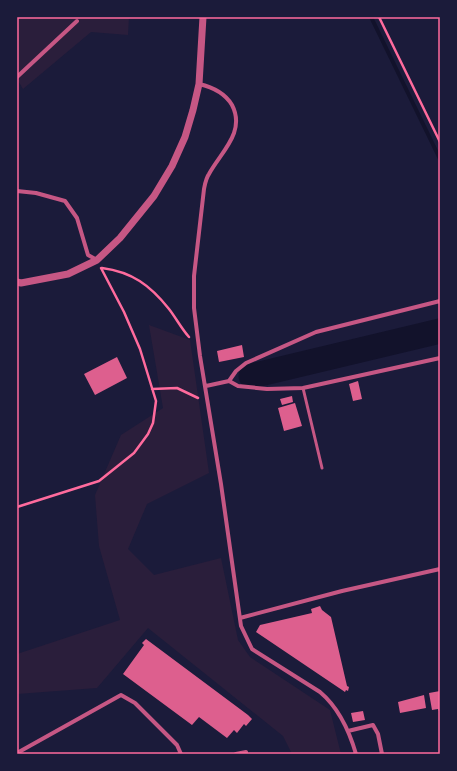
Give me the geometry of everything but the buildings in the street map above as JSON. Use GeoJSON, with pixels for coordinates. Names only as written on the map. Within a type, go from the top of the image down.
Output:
{"type":"FeatureCollection","features":[{"type":"Feature","properties":{"kind":"street"},"geometry":{"type":"LineString","coordinates":[[17,282],[21,283],[68,274],[96,260],[120,238],[154,196],[172,166],[185,137],[199,84],[203,17]]}},
{"type":"Feature","properties":{"kind":"street"},"geometry":{"type":"LineString","coordinates":[[17,77],[77,21]]}},
{"type":"Feature","properties":{"kind":"street"},"geometry":{"type":"LineString","coordinates":[[199,84],[212,87],[223,95],[230,102],[237,119],[236,128],[208,176],[204,189],[194,276],[194,308],[241,626],[252,649],[320,692],[330,700],[339,713],[348,731],[356,754]]}},
{"type":"Feature","properties":{"kind":"street"},"geometry":{"type":"LineString","coordinates":[[17,191],[36,193],[65,201],[77,218],[88,255],[96,260]]}},
{"type":"Feature","properties":{"kind":"street"},"geometry":{"type":"LineString","coordinates":[[229,381],[236,371],[246,363],[316,332],[440,301]]}},
{"type":"Feature","properties":{"kind":"street"},"geometry":{"type":"LineString","coordinates":[[206,386],[229,381],[238,386],[245,387],[267,389],[303,388],[440,358]]}},
{"type":"Feature","properties":{"kind":"street"},"geometry":{"type":"LineString","coordinates":[[240,618],[342,591],[440,569]]}},
{"type":"Feature","properties":{"kind":"street"},"geometry":{"type":"LineString","coordinates":[[17,753],[121,695],[135,703],[177,745],[181,754]]}},
{"type":"Feature","properties":{"kind":"street"},"geometry":{"type":"LineString","coordinates":[[348,731],[374,725],[378,734],[382,754]]}},
{"type":"Feature","properties":{"kind":"street"},"geometry":{"type":"LineString","coordinates":[[236,754],[246,752]]}},
{"type":"Feature","properties":{"kind":"lane"},"geometry":{"type":"LineString","coordinates":[[303,388],[322,468]]}},
{"type":"Feature","properties":{"kind":"path"},"geometry":{"type":"LineString","coordinates":[[379,17],[440,142]]}},
{"type":"Feature","properties":{"kind":"path"},"geometry":{"type":"LineString","coordinates":[[17,507],[99,480],[134,453],[148,434],[153,423],[156,401],[140,349],[124,312],[96,260]]}},
{"type":"Feature","properties":{"kind":"path"},"geometry":{"type":"LineString","coordinates":[[101,268],[117,270],[137,278],[169,309],[187,335],[199,347]]}},
{"type":"Feature","properties":{"kind":"path"},"geometry":{"type":"LineString","coordinates":[[152,389],[177,388],[208,403]]}},
{"type":"Feature","properties":{"kind":"shaded area"},"geometry":{"type":"Polygon","coordinates":[[[17,17],[129,17],[128,35],[91,32],[23,89],[17,79],[17,17]]]}},
{"type":"Feature","properties":{"kind":"shaded area"},"geometry":{"type":"Polygon","coordinates":[[[149,325],[190,340],[209,473],[147,504],[128,549],[154,575],[221,558],[238,640],[250,657],[330,710],[341,754],[292,754],[283,736],[148,628],[97,688],[17,694],[17,654],[120,620],[99,546],[95,495],[121,435],[163,408],[149,325]]]}},
{"type":"Feature","properties":{"kind":"waterway"},"geometry":{"type":"LineString","coordinates":[[371,17],[440,159]]}},
{"type":"Feature","properties":{"kind":"waterway"},"geometry":{"type":"LineString","coordinates":[[251,376],[440,331]]}}]}
